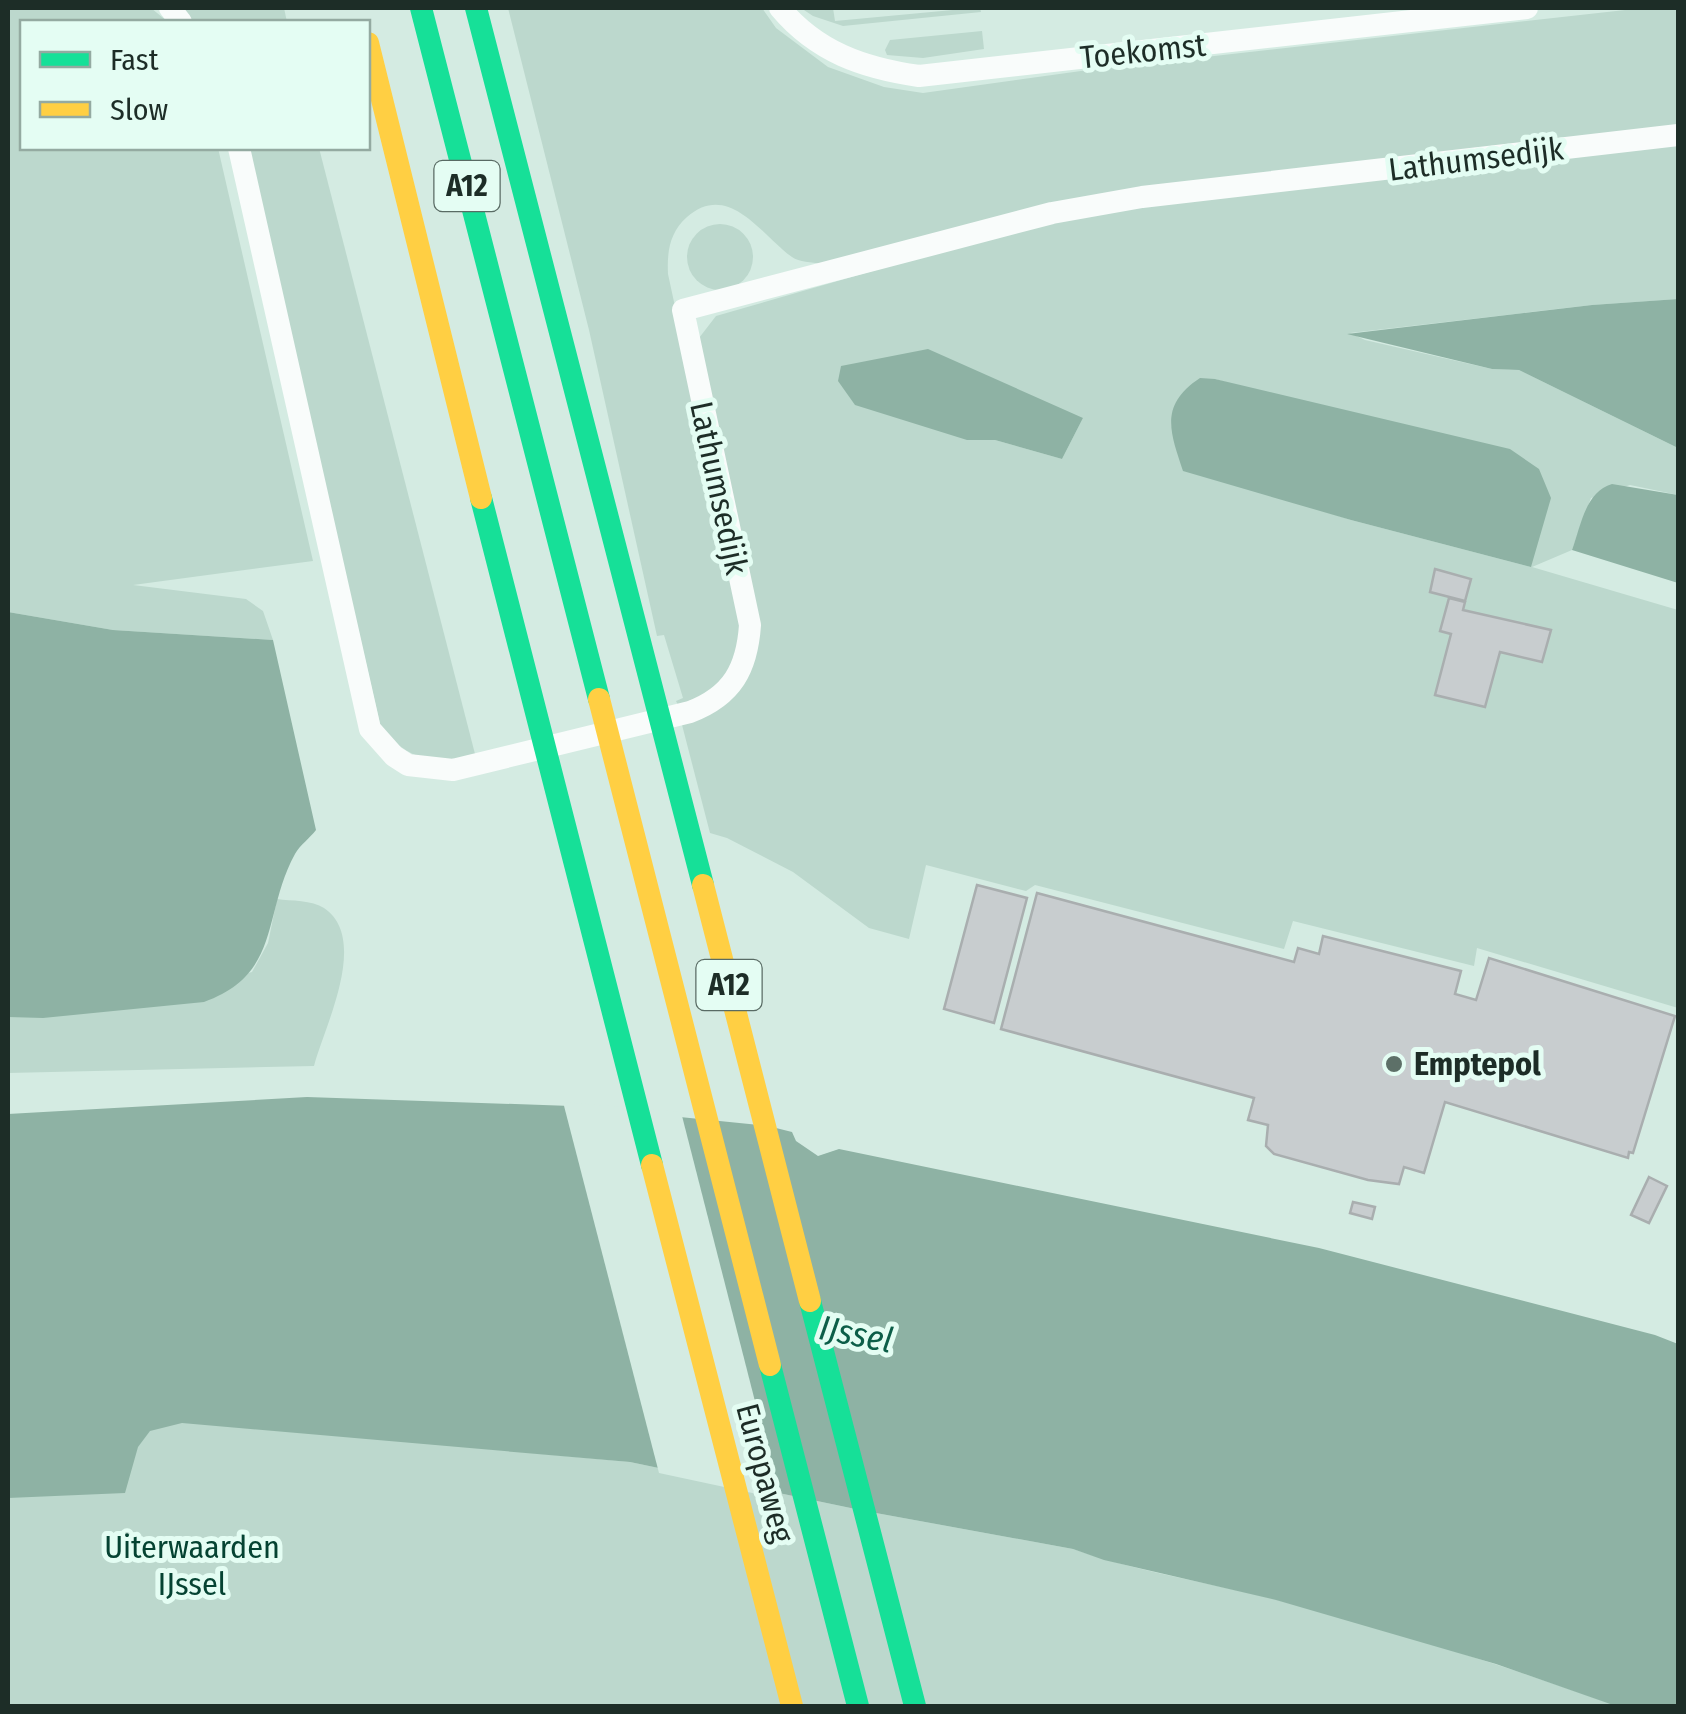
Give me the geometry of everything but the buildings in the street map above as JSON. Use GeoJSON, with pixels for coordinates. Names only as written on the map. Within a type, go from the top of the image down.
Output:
{"type":"FeatureCollection","features":[{"type":"Feature","properties":{"kind":"highway","name":"Europaweg"},"geometry":{"type":"LineString","coordinates":[[421,8],[858,1706]]}},
{"type":"Feature","properties":{"kind":"highway","name":"A12"},"geometry":{"type":"LineString","coordinates":[[476,8],[915,1706]]}},
{"type":"Feature","properties":{"kind":"highway","name":"Europaweg"},"geometry":{"type":"LineString","coordinates":[[370,50],[538,727],[792,1706]]}},
{"type":"Feature","properties":{"kind":"street","name":"Toekomst"},"geometry":{"type":"LineString","coordinates":[[780,8],[793,24],[829,51],[882,70],[920,76],[1527,8]]}},
{"type":"Feature","properties":{"kind":"street","name":"Lathumsedijk"},"geometry":{"type":"LineString","coordinates":[[239,150],[370,729],[394,756],[408,765],[453,770],[690,712],[708,705],[736,681],[744,665],[750,625],[683,310],[1052,213],[1142,197],[1678,135]]}},
{"type":"Feature","properties":{"kind":"green space"},"geometry":{"type":"Polygon","coordinates":[[[8,8],[151,8],[166,20],[20,20],[20,150],[218,150],[313,561],[133,585],[246,599],[263,611],[273,640],[113,630],[8,612],[8,8]]]}},
{"type":"Feature","properties":{"kind":"green space"},"geometry":{"type":"Polygon","coordinates":[[[177,8],[284,8],[287,20],[187,20],[177,8]]]}},
{"type":"Feature","properties":{"kind":"green space"},"geometry":{"type":"Polygon","coordinates":[[[508,8],[762,8],[776,28],[828,67],[884,87],[923,93],[1081,71],[1634,9],[1678,8],[1678,129],[1372,165],[821,264],[792,257],[757,225],[731,208],[702,207],[676,230],[669,251],[668,274],[732,572],[742,645],[720,689],[678,705],[676,701],[683,698],[664,635],[657,636],[589,330],[508,8]]]}},
{"type":"Feature","properties":{"kind":"green space"},"geometry":{"type":"Polygon","coordinates":[[[801,8],[833,8],[835,21],[974,8],[981,12],[843,26],[801,8]]]}},
{"type":"Feature","properties":{"kind":"green space"},"geometry":{"type":"Polygon","coordinates":[[[982,31],[984,49],[923,58],[887,55],[885,50],[890,40],[982,31]]]}},
{"type":"Feature","properties":{"kind":"green space"},"geometry":{"type":"Polygon","coordinates":[[[1678,143],[1678,299],[1350,333],[1365,340],[1492,369],[1519,370],[1678,448],[1678,495],[1630,485],[1591,498],[1572,550],[1532,567],[1678,610],[1678,1008],[1477,948],[1474,966],[1293,921],[1284,949],[1035,885],[1026,891],[926,865],[909,939],[869,928],[793,872],[710,833],[681,721],[751,669],[699,338],[716,316],[1043,222],[1113,210],[1678,143]],[[1215,379],[1278,496],[1351,520],[1531,567],[1253,390],[1215,379]],[[1083,418],[967,440],[995,440],[1062,459],[1083,418]]]}},
{"type":"Feature","properties":{"kind":"green space"},"geometry":{"type":"Polygon","coordinates":[[[247,150],[320,150],[475,754],[448,760],[424,758],[412,754],[381,728],[247,150]]]}},
{"type":"Feature","properties":{"kind":"green space"},"geometry":{"type":"Polygon","coordinates":[[[720,224],[743,234],[753,257],[743,280],[720,290],[697,280],[687,257],[697,234],[720,224]]]}},
{"type":"Feature","properties":{"kind":"green space"},"geometry":{"type":"Polygon","coordinates":[[[277,899],[324,908],[337,922],[343,940],[340,984],[314,1066],[8,1073],[8,1017],[101,1009],[252,972],[268,943],[277,899]]]}},
{"type":"Feature","properties":{"kind":"green space","name":"Uiterwaarden IJssel"},"geometry":{"type":"Polygon","coordinates":[[[183,1421],[630,1462],[1073,1549],[1361,1623],[1618,1706],[8,1706],[8,1429],[183,1421]]]}},
{"type":"Feature","properties":{"kind":"water"},"geometry":{"type":"Polygon","coordinates":[[[1678,299],[1678,448],[1519,370],[1492,369],[1347,334],[1592,305],[1678,299]]]}},
{"type":"Feature","properties":{"kind":"water"},"geometry":{"type":"Polygon","coordinates":[[[928,349],[1083,418],[1062,459],[995,440],[967,440],[855,405],[838,381],[841,366],[928,349]]]}},
{"type":"Feature","properties":{"kind":"water"},"geometry":{"type":"Polygon","coordinates":[[[1200,378],[1510,449],[1539,469],[1551,498],[1531,567],[1183,471],[1172,432],[1173,409],[1178,398],[1200,378]]]}},
{"type":"Feature","properties":{"kind":"water"},"geometry":{"type":"Polygon","coordinates":[[[1612,484],[1678,495],[1678,583],[1572,550],[1590,502],[1612,484]]]}},
{"type":"Feature","properties":{"kind":"water"},"geometry":{"type":"Polygon","coordinates":[[[8,612],[113,630],[273,640],[316,830],[297,851],[285,876],[258,959],[229,990],[204,1002],[43,1018],[8,1017],[8,612]]]}},
{"type":"Feature","properties":{"kind":"water","name":"IJssel"},"geometry":{"type":"Polygon","coordinates":[[[307,1097],[571,1106],[768,1126],[792,1132],[796,1141],[818,1156],[839,1149],[1319,1248],[1678,1344],[1678,1706],[1616,1706],[1496,1664],[1276,1600],[1104,1560],[1073,1549],[630,1462],[182,1423],[150,1431],[138,1447],[125,1493],[8,1498],[8,1114],[307,1097]]]}},
{"type":"Feature","properties":{"kind":"pier"},"geometry":{"type":"Polygon","coordinates":[[[563,1102],[681,1112],[780,1499],[659,1473],[563,1102]]]}},
{"type":"Feature","properties":{"kind":"traffic: fast"},"geometry":{"type":"LineString","coordinates":[[421,8],[599,699]]}},
{"type":"Feature","properties":{"kind":"traffic: fast"},"geometry":{"type":"LineString","coordinates":[[476,8],[703,885]]}},
{"type":"Feature","properties":{"kind":"traffic: fast"},"geometry":{"type":"LineString","coordinates":[[481,498],[652,1165]]}},
{"type":"Feature","properties":{"kind":"traffic: fast"},"geometry":{"type":"LineString","coordinates":[[810,1301],[915,1706]]}},
{"type":"Feature","properties":{"kind":"traffic: fast"},"geometry":{"type":"LineString","coordinates":[[770,1365],[858,1706]]}},
{"type":"Feature","properties":{"kind":"traffic: slow"},"geometry":{"type":"LineString","coordinates":[[370,51],[481,498]]}},
{"type":"Feature","properties":{"kind":"traffic: slow"},"geometry":{"type":"LineString","coordinates":[[599,699],[770,1365]]}},
{"type":"Feature","properties":{"kind":"traffic: slow"},"geometry":{"type":"LineString","coordinates":[[703,885],[810,1301]]}},
{"type":"Feature","properties":{"kind":"traffic: slow"},"geometry":{"type":"LineString","coordinates":[[652,1165],[792,1706]]}},
{"type":"Feature","properties":{"kind":"place","name":"Emptepol"},"geometry":{"type":"Point","coordinates":[1394,1064]}}]}
